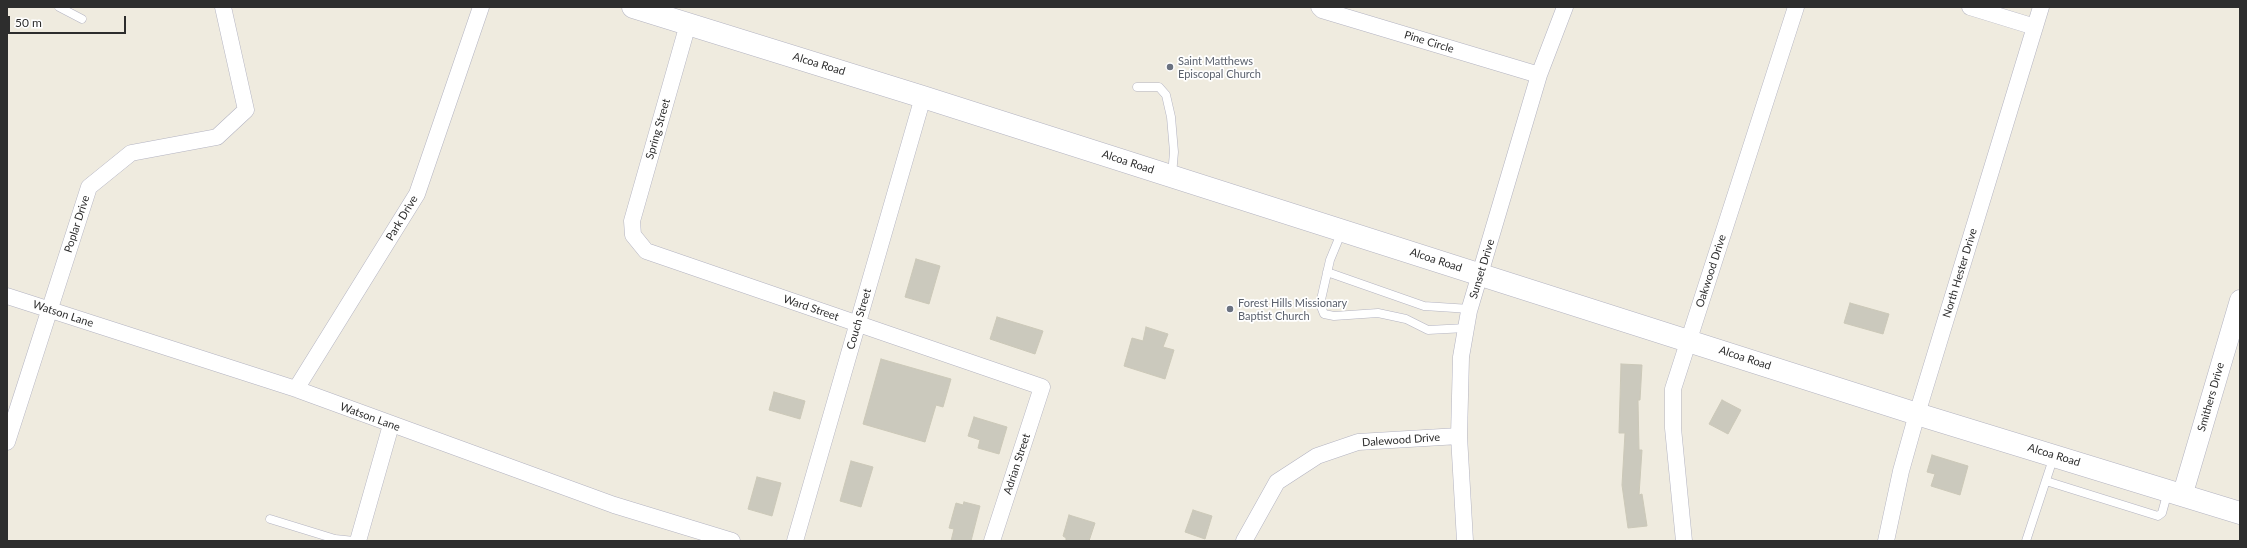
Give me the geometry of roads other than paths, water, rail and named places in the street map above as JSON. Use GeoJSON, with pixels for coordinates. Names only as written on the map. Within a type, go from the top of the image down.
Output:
{"type":"FeatureCollection","features":[{"type":"Feature","properties":{"kind":"main road","name":"Alcoa Road"},"geometry":{"type":"LineString","coordinates":[[633,7],[923,97],[1689,340],[1917,414],[2176,492],[2240,513]]}},
{"type":"Feature","properties":{"kind":"street","name":"Poplar Drive"},"geometry":{"type":"LineString","coordinates":[[7,442],[89,186],[131,153],[217,137],[246,110],[223,7]]}},
{"type":"Feature","properties":{"kind":"street","name":"Park Drive"},"geometry":{"type":"LineString","coordinates":[[296,389],[417,194],[480,7]]}},
{"type":"Feature","properties":{"kind":"street","name":"Pine Circle"},"geometry":{"type":"LineString","coordinates":[[1319,7],[1322,10],[1540,75]]}},
{"type":"Feature","properties":{"kind":"street","name":"Sunset Drive"},"geometry":{"type":"LineString","coordinates":[[1465,541],[1459,436],[1461,357],[1466,328],[1470,309],[1482,275],[1540,75],[1566,7]]}},
{"type":"Feature","properties":{"kind":"street","name":"Oakwood Drive"},"geometry":{"type":"LineString","coordinates":[[1684,541],[1673,428],[1672,389],[1796,7]]}},
{"type":"Feature","properties":{"kind":"street"},"geometry":{"type":"LineString","coordinates":[[1970,7],[2035,27]]}},
{"type":"Feature","properties":{"kind":"street","name":"North Hester Drive"},"geometry":{"type":"LineString","coordinates":[[1886,541],[1901,471],[1917,414],[2041,7]]}},
{"type":"Feature","properties":{"kind":"street","name":"Spring Street"},"geometry":{"type":"LineString","coordinates":[[633,234],[632,220],[688,24]]}},
{"type":"Feature","properties":{"kind":"street","name":"Couch Street"},"geometry":{"type":"LineString","coordinates":[[795,541],[923,97]]}},
{"type":"Feature","properties":{"kind":"street","name":"Ward Street"},"geometry":{"type":"LineString","coordinates":[[633,234],[646,251],[1042,387]]}},
{"type":"Feature","properties":{"kind":"street","name":"Watson Lane"},"geometry":{"type":"LineString","coordinates":[[7,296],[296,389],[391,425],[614,505],[732,541]]}},
{"type":"Feature","properties":{"kind":"street","name":"Smithers Drive"},"geometry":{"type":"LineString","coordinates":[[2176,492],[2240,300]]}},
{"type":"Feature","properties":{"kind":"street","name":"Adrian Street"},"geometry":{"type":"LineString","coordinates":[[992,541],[1042,387]]}},
{"type":"Feature","properties":{"kind":"street"},"geometry":{"type":"LineString","coordinates":[[358,541],[391,425]]}},
{"type":"Feature","properties":{"kind":"street","name":"Dalewood Drive"},"geometry":{"type":"LineString","coordinates":[[1244,541],[1277,482],[1317,456],[1358,442],[1459,436]]}},
{"type":"Feature","properties":{"kind":"lane"},"geometry":{"type":"LineString","coordinates":[[59,7],[82,19]]}},
{"type":"Feature","properties":{"kind":"lane"},"geometry":{"type":"LineString","coordinates":[[1137,86],[1159,87],[1166,94],[1171,118],[1174,152],[1172,176]]}},
{"type":"Feature","properties":{"kind":"lane"},"geometry":{"type":"LineString","coordinates":[[1342,230],[1327,272],[1320,304],[1324,314],[1334,316],[1378,313],[1406,319],[1428,330],[1466,328]]}},
{"type":"Feature","properties":{"kind":"lane"},"geometry":{"type":"LineString","coordinates":[[1327,272],[1424,306],[1470,309]]}},
{"type":"Feature","properties":{"kind":"lane"},"geometry":{"type":"LineString","coordinates":[[2026,541],[2054,455]]}},
{"type":"Feature","properties":{"kind":"lane"},"geometry":{"type":"LineString","coordinates":[[2046,481],[2158,516],[2162,513],[2176,492]]}},
{"type":"Feature","properties":{"kind":"lane"},"geometry":{"type":"LineString","coordinates":[[270,519],[335,539],[354,541]]}},
{"type":"Feature","properties":{"kind":"place","name":"Saint Matthews Episcopal Church"},"geometry":{"type":"Point","coordinates":[1170,67]}},
{"type":"Feature","properties":{"kind":"place","name":"Forest Hills Missionary Baptist Church"},"geometry":{"type":"Point","coordinates":[1230,309]}}]}
